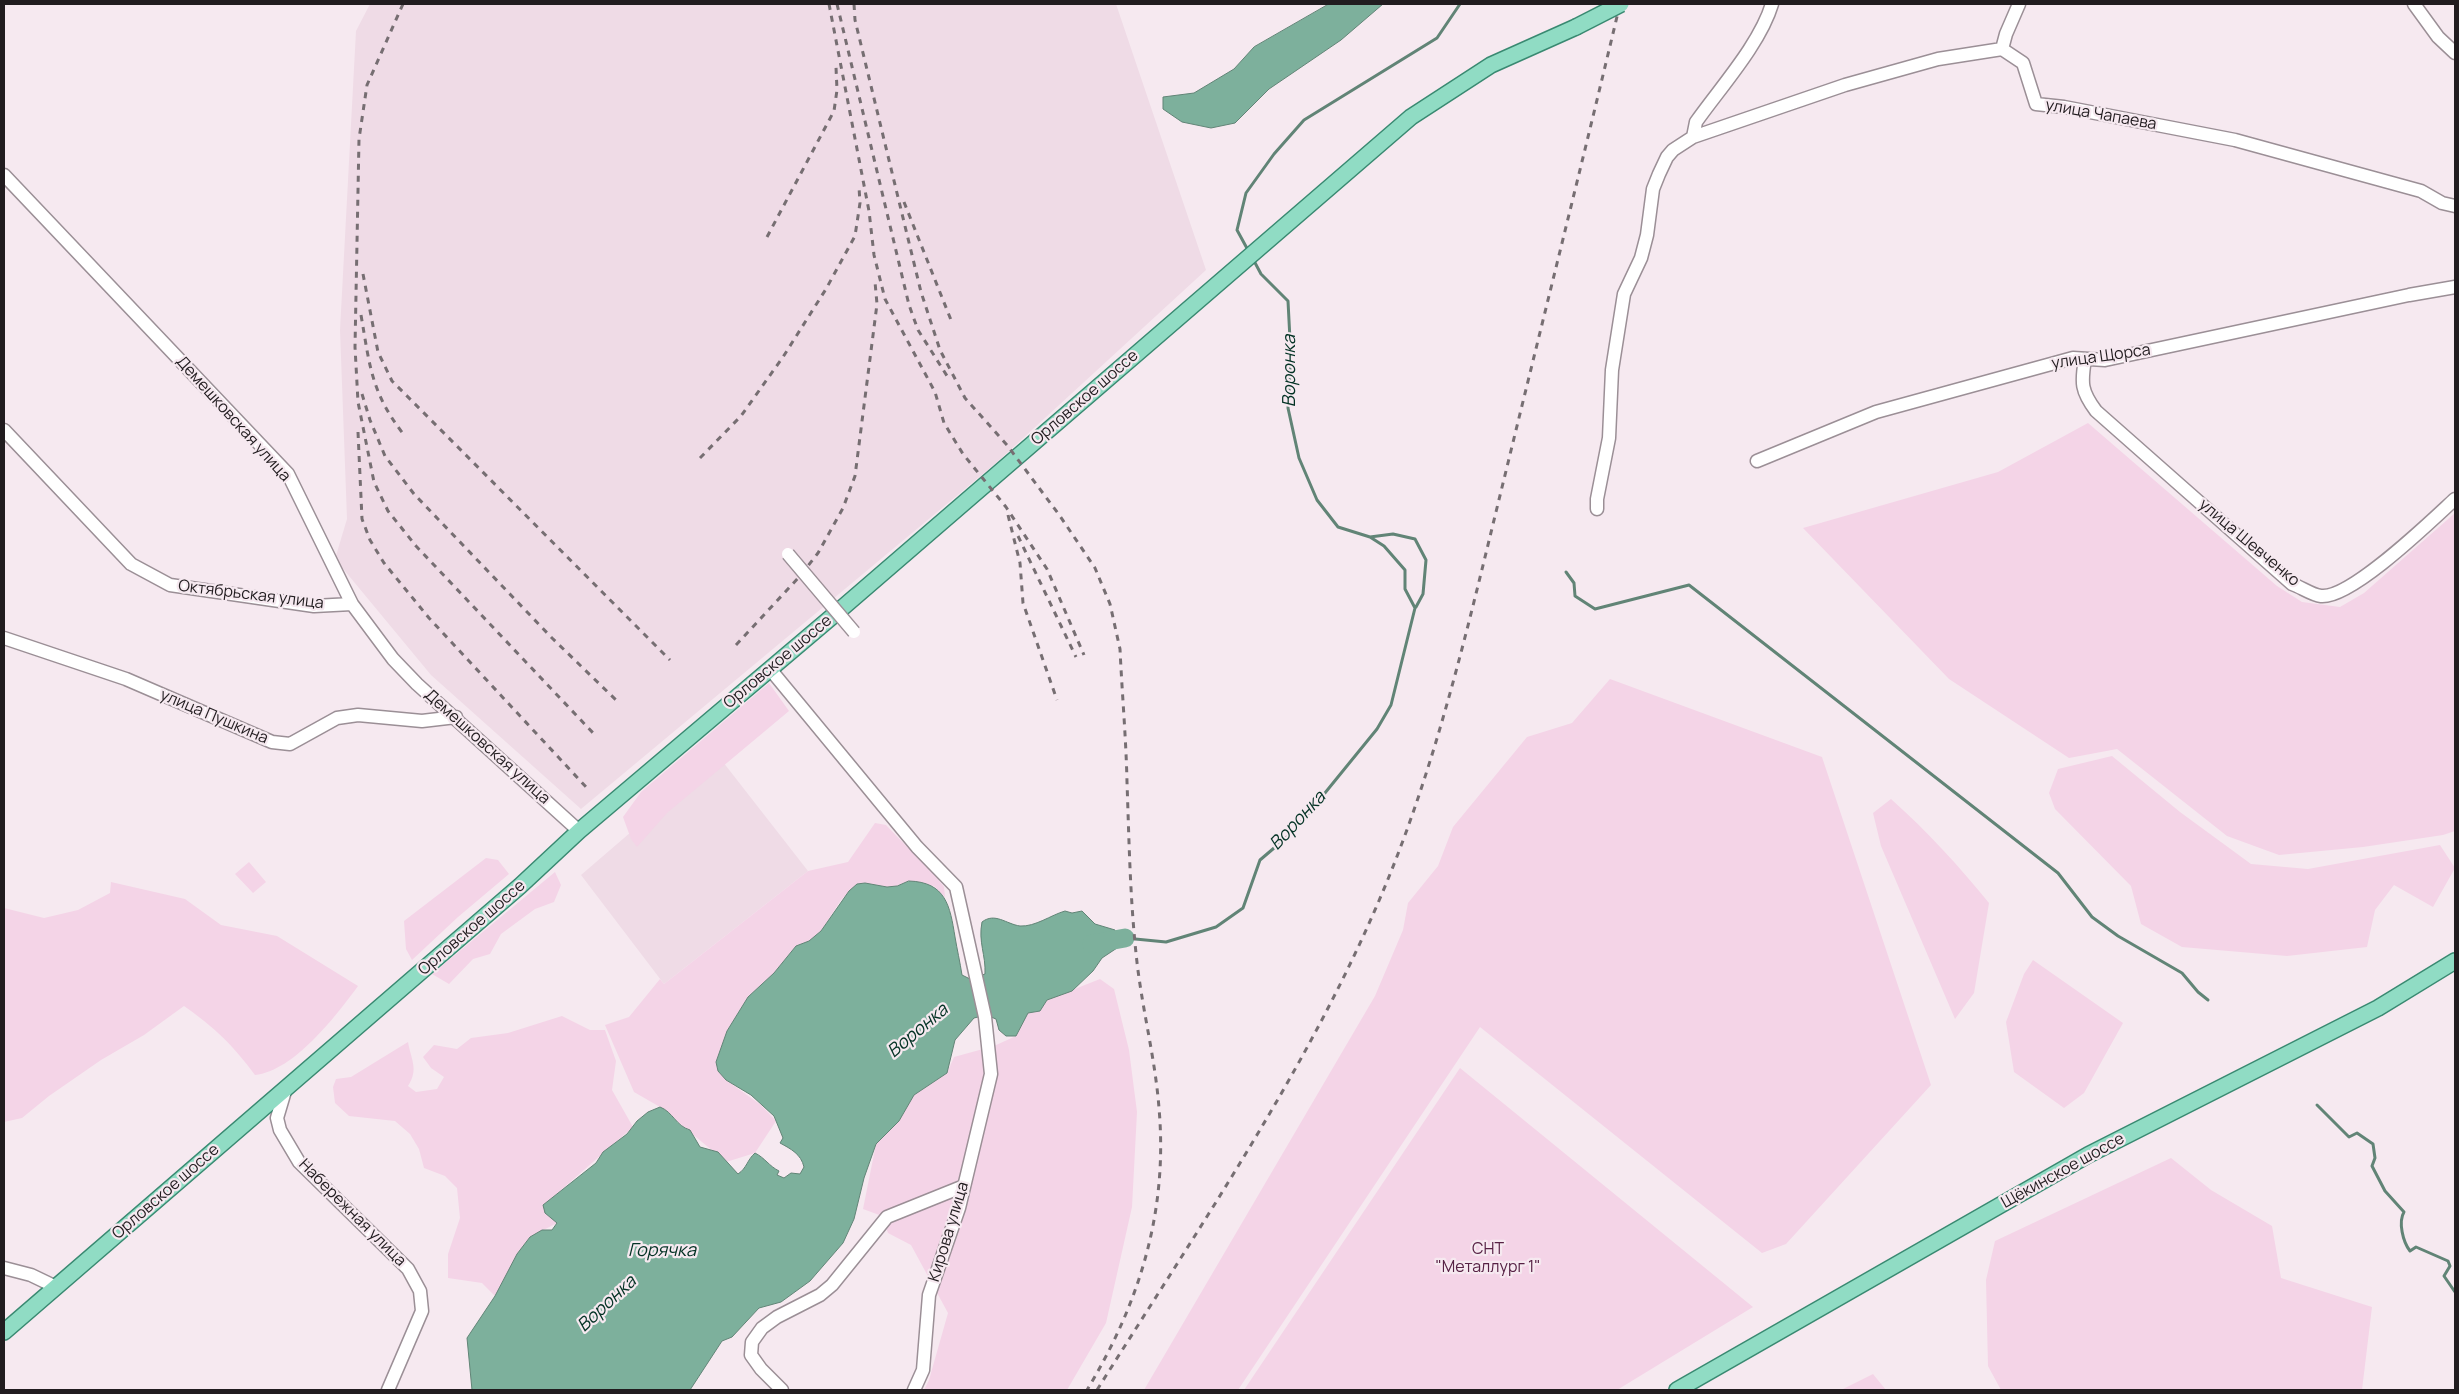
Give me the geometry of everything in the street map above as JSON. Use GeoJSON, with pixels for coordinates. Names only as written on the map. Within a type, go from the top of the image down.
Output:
{"type":"FeatureCollection","features":[{"type":"Feature","properties":{"kind":"main road","name":"Орловское шоссе"},"geometry":{"type":"LineString","coordinates":[[4,1332],[285,1091],[526,881],[579,831],[1411,117],[1491,65],[1576,27],[1621,4]]}},
{"type":"Feature","properties":{"kind":"main road","name":"Щёкинское шоссе"},"geometry":{"type":"LineString","coordinates":[[1676,1390],[2088,1155],[2352,1022],[2455,961]]}},
{"type":"Feature","properties":{"kind":"street"},"geometry":{"type":"LineString","coordinates":[[1693,138],[1696,122],[1755,39],[1766,20],[1772,4]]}},
{"type":"Feature","properties":{"kind":"street"},"geometry":{"type":"LineString","coordinates":[[1597,509],[1597,499],[1609,438],[1612,370],[1624,294],[1641,258],[1647,235],[1652,189],[1667,157],[1673,150],[1693,138],[1845,84],[1938,59],[2002,49],[2006,34],[2019,4]]}},
{"type":"Feature","properties":{"kind":"street"},"geometry":{"type":"LineString","coordinates":[[2414,4],[2438,37],[2455,53]]}},
{"type":"Feature","properties":{"kind":"street","name":"улица Чапаева"},"geometry":{"type":"LineString","coordinates":[[2002,49],[2023,63],[2036,104],[2064,107],[2236,140],[2421,191],[2442,203],[2455,206]]}},
{"type":"Feature","properties":{"kind":"street","name":"Демешковская улица"},"geometry":{"type":"LineString","coordinates":[[4,175],[288,474],[352,604],[393,659],[417,684],[456,717],[579,831]]}},
{"type":"Feature","properties":{"kind":"street","name":"улица Щорса"},"geometry":{"type":"LineString","coordinates":[[1757,461],[1876,412],[2073,358],[2106,360],[2409,295],[2455,287]]}},
{"type":"Feature","properties":{"kind":"street","name":"улица Шевченко"},"geometry":{"type":"LineString","coordinates":[[2085,358],[2082,380],[2085,396],[2096,411],[2292,584],[2320,596],[2335,595],[2352,585],[2410,541],[2455,499]]}},
{"type":"Feature","properties":{"kind":"street","name":"Октябрьская улица"},"geometry":{"type":"LineString","coordinates":[[4,430],[132,564],[170,585],[314,606],[352,604]]}},
{"type":"Feature","properties":{"kind":"street"},"geometry":{"type":"LineString","coordinates":[[788,554],[854,632]]}},
{"type":"Feature","properties":{"kind":"street","name":"улица Пушкина"},"geometry":{"type":"LineString","coordinates":[[4,638],[126,679],[272,742],[290,744],[337,718],[358,715],[422,721],[456,717]]}},
{"type":"Feature","properties":{"kind":"street","name":"Кирова улица"},"geometry":{"type":"LineString","coordinates":[[770,669],[917,847],[956,887],[985,1017],[991,1074],[959,1208],[929,1295],[923,1370],[914,1390]]}},
{"type":"Feature","properties":{"kind":"street","name":"Набережная улица"},"geometry":{"type":"LineString","coordinates":[[285,1091],[277,1118],[280,1130],[299,1162],[408,1269],[420,1291],[422,1311],[388,1390]]}},
{"type":"Feature","properties":{"kind":"street"},"geometry":{"type":"LineString","coordinates":[[782,1390],[760,1369],[751,1355],[752,1342],[762,1328],[777,1317],[820,1295],[832,1284],[887,1217],[964,1186]]}},
{"type":"Feature","properties":{"kind":"street"},"geometry":{"type":"LineString","coordinates":[[4,1268],[31,1275],[56,1287]]}},
{"type":"Feature","properties":{"kind":"shaded area"},"geometry":{"type":"Polygon","coordinates":[[[370,4],[1116,4],[1206,270],[996,463],[581,809],[431,675],[335,559],[347,519],[340,330],[356,31],[370,4]]]}},
{"type":"Feature","properties":{"kind":"shaded area"},"geometry":{"type":"Polygon","coordinates":[[[723,762],[808,871],[664,984],[581,875],[638,826],[723,762]]]}},
{"type":"Feature","properties":{"kind":"green space"},"geometry":{"type":"Polygon","coordinates":[[[2088,423],[2277,586],[2302,602],[2340,607],[2364,593],[2455,513],[2455,831],[2443,835],[2363,847],[2279,855],[2227,836],[2117,749],[2069,758],[1949,679],[1803,528],[1998,472],[2088,423]]]}},
{"type":"Feature","properties":{"kind":"green space"},"geometry":{"type":"Polygon","coordinates":[[[1610,679],[1822,757],[1931,1085],[1786,1244],[1762,1253],[1480,1027],[1238,1390],[1144,1390],[1375,996],[1403,930],[1408,903],[1438,866],[1453,827],[1527,737],[1572,723],[1610,679]]]}},
{"type":"Feature","properties":{"kind":"green space"},"geometry":{"type":"Polygon","coordinates":[[[769,683],[789,711],[667,813],[637,847],[631,839],[623,817],[641,792],[769,683]]]}},
{"type":"Feature","properties":{"kind":"green space"},"geometry":{"type":"Polygon","coordinates":[[[2112,756],[2180,812],[2251,864],[2308,869],[2440,845],[2455,868],[2433,907],[2394,885],[2375,910],[2367,947],[2287,956],[2182,947],[2141,924],[2131,886],[2055,809],[2049,793],[2058,769],[2112,756]]]}},
{"type":"Feature","properties":{"kind":"green space"},"geometry":{"type":"Polygon","coordinates":[[[1891,799],[1942,849],[1989,903],[1974,993],[1955,1019],[1881,846],[1873,813],[1891,799]]]}},
{"type":"Feature","properties":{"kind":"green space"},"geometry":{"type":"Polygon","coordinates":[[[875,823],[886,825],[937,878],[944,887],[945,897],[934,886],[909,881],[897,886],[887,887],[865,883],[857,884],[841,900],[821,931],[809,941],[796,946],[774,973],[748,997],[727,1031],[717,1062],[718,1071],[726,1080],[761,1105],[776,1121],[755,1153],[726,1162],[660,1107],[634,1092],[605,1025],[629,1017],[660,979],[664,984],[808,871],[848,862],[875,823]]]}},
{"type":"Feature","properties":{"kind":"green space"},"geometry":{"type":"Polygon","coordinates":[[[486,858],[498,860],[509,874],[458,917],[412,960],[406,949],[404,921],[486,858]]]}},
{"type":"Feature","properties":{"kind":"green space"},"geometry":{"type":"Polygon","coordinates":[[[249,862],[266,882],[253,893],[235,874],[249,862]]]}},
{"type":"Feature","properties":{"kind":"green space"},"geometry":{"type":"Polygon","coordinates":[[[555,872],[561,885],[554,902],[535,909],[501,934],[490,954],[473,959],[449,984],[432,974],[555,872]]]}},
{"type":"Feature","properties":{"kind":"green space"},"geometry":{"type":"Polygon","coordinates":[[[111,882],[185,899],[221,925],[277,936],[358,986],[313,1040],[284,1064],[270,1071],[255,1075],[223,1038],[184,1006],[144,1035],[101,1060],[49,1096],[22,1118],[4,1122],[4,908],[44,918],[78,910],[110,893],[111,882]]]}},
{"type":"Feature","properties":{"kind":"green space"},"geometry":{"type":"Polygon","coordinates":[[[2033,960],[2123,1023],[2084,1093],[2064,1108],[2014,1072],[2006,1022],[2024,974],[2033,960]]]}},
{"type":"Feature","properties":{"kind":"green space"},"geometry":{"type":"Polygon","coordinates":[[[1100,979],[1114,989],[1129,1050],[1137,1112],[1132,1207],[1106,1323],[1067,1390],[924,1390],[929,1380],[948,1313],[911,1245],[888,1233],[882,1216],[863,1209],[876,1144],[899,1121],[914,1095],[947,1073],[954,1057],[994,1046],[1016,1036],[1028,1013],[1040,1011],[1047,1000],[1100,979]]]}},
{"type":"Feature","properties":{"kind":"green space"},"geometry":{"type":"Polygon","coordinates":[[[562,1016],[590,1030],[605,1030],[616,1061],[612,1090],[633,1127],[544,1205],[557,1223],[530,1237],[495,1296],[482,1283],[448,1278],[448,1254],[460,1218],[457,1188],[445,1176],[424,1168],[419,1149],[410,1134],[395,1121],[349,1116],[335,1103],[333,1087],[336,1079],[351,1077],[408,1042],[414,1069],[408,1086],[416,1092],[437,1089],[444,1077],[431,1068],[423,1057],[434,1045],[457,1049],[471,1038],[508,1033],[562,1016]]]}},
{"type":"Feature","properties":{"kind":"green space","name":"СНТ \"Металлург 1\""},"geometry":{"type":"Polygon","coordinates":[[[1460,1068],[1753,1307],[1617,1390],[1244,1390],[1460,1068]]]}},
{"type":"Feature","properties":{"kind":"green space"},"geometry":{"type":"Polygon","coordinates":[[[2171,1158],[2211,1190],[2272,1226],[2281,1278],[2372,1307],[2362,1390],[2001,1390],[1988,1366],[1986,1280],[1995,1241],[2171,1158]]]}},
{"type":"Feature","properties":{"kind":"green space"},"geometry":{"type":"Polygon","coordinates":[[[1873,1374],[1886,1390],[1841,1390],[1873,1374]]]}},
{"type":"Feature","properties":{"kind":"water"},"geometry":{"type":"Polygon","coordinates":[[[1329,4],[1383,4],[1341,40],[1269,89],[1235,123],[1211,128],[1182,122],[1163,109],[1163,97],[1194,93],[1234,69],[1254,47],[1329,4]]]}},
{"type":"Feature","properties":{"kind":"water","name":"Горячка"},"geometry":{"type":"Polygon","coordinates":[[[909,881],[921,882],[931,886],[944,898],[951,915],[962,975],[970,979],[985,974],[981,929],[982,922],[991,918],[1026,926],[1065,911],[1072,913],[1082,911],[1095,924],[1115,930],[1117,948],[1102,958],[1093,971],[1072,991],[1047,1000],[1040,1011],[1028,1013],[1016,1036],[1006,1036],[999,1030],[996,1019],[986,1015],[974,1018],[955,1040],[947,1073],[914,1095],[899,1121],[876,1144],[864,1178],[854,1219],[843,1243],[810,1281],[781,1302],[759,1308],[732,1337],[722,1341],[690,1390],[472,1390],[467,1338],[495,1296],[517,1254],[530,1237],[542,1230],[552,1230],[557,1223],[545,1213],[543,1205],[596,1163],[603,1152],[627,1134],[637,1121],[648,1112],[660,1107],[664,1109],[681,1125],[690,1130],[700,1147],[718,1152],[738,1174],[755,1153],[779,1171],[777,1175],[784,1178],[791,1173],[800,1174],[804,1167],[803,1162],[795,1152],[780,1143],[783,1138],[774,1116],[751,1095],[726,1080],[718,1071],[716,1062],[727,1031],[748,997],[774,973],[796,946],[809,941],[821,931],[849,891],[857,884],[865,883],[887,887],[897,886],[909,881]]]}},
{"type":"Feature","properties":{"kind":"waterway","name":"Воронка"},"geometry":{"type":"LineString","coordinates":[[1249,252],[1237,230],[1246,193],[1274,154],[1304,120],[1437,38],[1460,4]]}},
{"type":"Feature","properties":{"kind":"waterway","name":"Воронка"},"geometry":{"type":"LineString","coordinates":[[1125,938],[1166,942],[1216,927],[1243,908],[1260,860],[1294,831],[1377,729],[1391,705],[1415,608],[1405,589],[1405,570],[1384,546],[1370,537],[1338,527],[1317,500],[1299,458],[1288,408],[1291,359],[1288,301],[1261,274],[1253,259]]}},
{"type":"Feature","properties":{"kind":"waterway"},"geometry":{"type":"LineString","coordinates":[[1370,537],[1393,534],[1415,539],[1426,560],[1423,594],[1416,607]]}},
{"type":"Feature","properties":{"kind":"waterway"},"geometry":{"type":"LineString","coordinates":[[1566,572],[1574,583],[1575,596],[1595,609],[1689,585],[2058,873],[2092,917],[2118,936],[2182,973],[2198,992],[2208,1000]]}},
{"type":"Feature","properties":{"kind":"waterway","name":"Воронка"},"geometry":{"type":"LineString","coordinates":[[1092,944],[1125,938]]}},
{"type":"Feature","properties":{"kind":"waterway"},"geometry":{"type":"LineString","coordinates":[[2317,1105],[2349,1137],[2357,1133],[2373,1144],[2375,1158],[2372,1166],[2385,1191],[2404,1212],[2401,1226],[2407,1247],[2410,1251],[2416,1247],[2448,1261],[2450,1266],[2444,1276],[2455,1292]]}},
{"type":"Feature","properties":{"kind":"railway"},"geometry":{"type":"LineString","coordinates":[[403,4],[367,85],[359,139],[355,347],[358,402],[374,482],[388,511],[416,546],[595,735]]}},
{"type":"Feature","properties":{"kind":"railway"},"geometry":{"type":"LineString","coordinates":[[829,4],[869,211],[874,255],[885,299],[935,392],[944,423],[963,454],[1006,507],[1047,569],[1084,655]]}},
{"type":"Feature","properties":{"kind":"railway"},"geometry":{"type":"LineString","coordinates":[[837,4],[909,305],[918,330],[949,379]]}},
{"type":"Feature","properties":{"kind":"railway"},"geometry":{"type":"LineString","coordinates":[[854,4],[855,20],[921,292],[940,350],[965,398],[1007,445],[1060,516],[1095,568],[1110,604],[1120,649],[1134,932],[1138,972],[1157,1089],[1161,1146],[1159,1183],[1146,1255],[1122,1323],[1106,1357],[1087,1390]]}},
{"type":"Feature","properties":{"kind":"railway"},"geometry":{"type":"LineString","coordinates":[[1097,1390],[1210,1212],[1283,1091],[1349,967],[1399,851],[1435,744],[1466,635],[1620,4]]}},
{"type":"Feature","properties":{"kind":"railway"},"geometry":{"type":"LineString","coordinates":[[767,237],[834,111],[837,90],[836,67]]}},
{"type":"Feature","properties":{"kind":"railway"},"geometry":{"type":"LineString","coordinates":[[700,458],[741,416],[783,357],[826,289],[855,236],[860,203],[859,187]]}},
{"type":"Feature","properties":{"kind":"railway"},"geometry":{"type":"LineString","coordinates":[[904,202],[951,320]]}},
{"type":"Feature","properties":{"kind":"railway"},"geometry":{"type":"LineString","coordinates":[[363,274],[378,352],[392,381],[670,660]]}},
{"type":"Feature","properties":{"kind":"railway"},"geometry":{"type":"LineString","coordinates":[[736,645],[800,576],[818,553],[843,508],[855,476],[877,304],[875,282]]}},
{"type":"Feature","properties":{"kind":"railway"},"geometry":{"type":"LineString","coordinates":[[361,315],[373,378],[378,392],[393,420],[404,435]]}},
{"type":"Feature","properties":{"kind":"railway"},"geometry":{"type":"LineString","coordinates":[[362,394],[370,420],[385,456],[414,494],[552,638],[616,700]]}},
{"type":"Feature","properties":{"kind":"railway"},"geometry":{"type":"LineString","coordinates":[[358,432],[362,519],[370,540],[384,563],[429,618],[587,788]]}},
{"type":"Feature","properties":{"kind":"railway"},"geometry":{"type":"LineString","coordinates":[[1008,515],[1020,563],[1023,603],[1057,700]]}},
{"type":"Feature","properties":{"kind":"railway"},"geometry":{"type":"LineString","coordinates":[[1018,536],[1076,657]]}}]}
